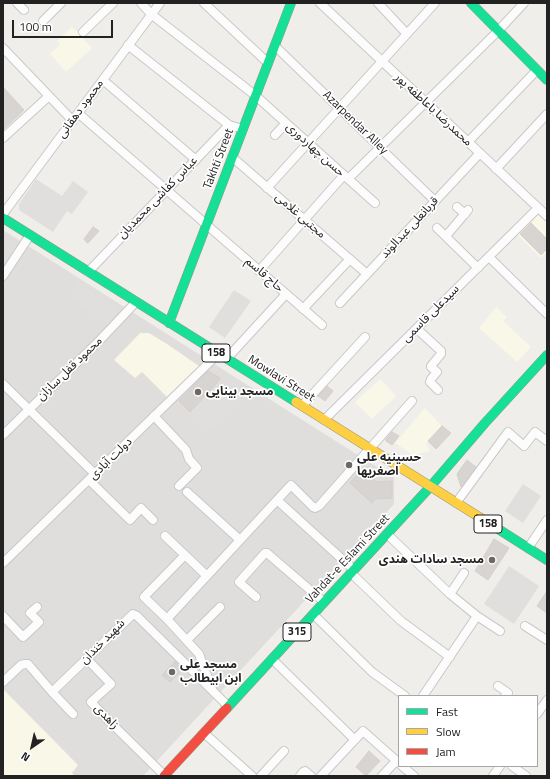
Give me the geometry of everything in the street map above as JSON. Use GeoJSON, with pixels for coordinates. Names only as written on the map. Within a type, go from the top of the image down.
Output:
{"type":"FeatureCollection","features":[{"type":"Feature","properties":{"kind":"main road","name":"Takhti Street"},"geometry":{"type":"LineString","coordinates":[[169,323],[291,3]]}},
{"type":"Feature","properties":{"kind":"main road"},"geometry":{"type":"LineString","coordinates":[[470,3],[547,80]]}},
{"type":"Feature","properties":{"kind":"main road","name":"Mowlavi Street"},"geometry":{"type":"LineString","coordinates":[[3,218],[547,560]]}},
{"type":"Feature","properties":{"kind":"main road","name":"Vahdat-e Eslami Street"},"geometry":{"type":"LineString","coordinates":[[165,776],[430,487],[485,423],[547,355]]}},
{"type":"Feature","properties":{"kind":"street"},"geometry":{"type":"LineString","coordinates":[[17,3],[24,10]]}},
{"type":"Feature","properties":{"kind":"street"},"geometry":{"type":"LineString","coordinates":[[43,20],[61,3]]}},
{"type":"Feature","properties":{"kind":"street","name":"حسن چهاردوری"},"geometry":{"type":"LineString","coordinates":[[141,3],[151,14],[256,96],[375,203]]}},
{"type":"Feature","properties":{"kind":"street","name":"محمود دهقانی"},"geometry":{"type":"LineString","coordinates":[[3,214],[160,3]]}},
{"type":"Feature","properties":{"kind":"street"},"geometry":{"type":"LineString","coordinates":[[204,3],[268,63]]}},
{"type":"Feature","properties":{"kind":"street","name":"محمدرضا باعاطفه پور"},"geometry":{"type":"LineString","coordinates":[[320,3],[547,216]]}},
{"type":"Feature","properties":{"kind":"street"},"geometry":{"type":"LineString","coordinates":[[378,3],[407,34]]}},
{"type":"Feature","properties":{"kind":"street"},"geometry":{"type":"LineString","coordinates":[[267,188],[435,3]]}},
{"type":"Feature","properties":{"kind":"street"},"geometry":{"type":"LineString","coordinates":[[259,271],[304,220],[346,177],[380,148],[498,31],[524,3]]}},
{"type":"Feature","properties":{"kind":"street"},"geometry":{"type":"LineString","coordinates":[[83,32],[108,5]]}},
{"type":"Feature","properties":{"kind":"street"},"geometry":{"type":"LineString","coordinates":[[128,45],[229,125],[243,128]]}},
{"type":"Feature","properties":{"kind":"street","name":"Azarpendar Alley"},"geometry":{"type":"LineString","coordinates":[[275,46],[435,201]]}},
{"type":"Feature","properties":{"kind":"street"},"geometry":{"type":"LineString","coordinates":[[3,48],[73,120]]}},
{"type":"Feature","properties":{"kind":"street"},"geometry":{"type":"LineString","coordinates":[[468,142],[537,70]]}},
{"type":"Feature","properties":{"kind":"street"},"geometry":{"type":"LineString","coordinates":[[103,80],[196,160]]}},
{"type":"Feature","properties":{"kind":"street"},"geometry":{"type":"LineString","coordinates":[[3,138],[49,96]]}},
{"type":"Feature","properties":{"kind":"street","name":"حاج قاسم"},"geometry":{"type":"LineString","coordinates":[[78,113],[322,325]]}},
{"type":"Feature","properties":{"kind":"street"},"geometry":{"type":"LineString","coordinates":[[496,169],[547,114]]}},
{"type":"Feature","properties":{"kind":"street"},"geometry":{"type":"LineString","coordinates":[[275,135],[286,123]]}},
{"type":"Feature","properties":{"kind":"street","name":"عباس کفاشی محمدیان"},"geometry":{"type":"LineString","coordinates":[[88,272],[229,125]]}},
{"type":"Feature","properties":{"kind":"street","name":"قربانعلی عبدالوند"},"geometry":{"type":"LineString","coordinates":[[340,303],[480,153]]}},
{"type":"Feature","properties":{"kind":"street","name":"مجتبی غلامی"},"geometry":{"type":"LineString","coordinates":[[232,157],[367,274]]}},
{"type":"Feature","properties":{"kind":"street"},"geometry":{"type":"LineString","coordinates":[[446,236],[466,212],[457,207]]}},
{"type":"Feature","properties":{"kind":"street","name":"سیدعلی قاسمی"},"geometry":{"type":"LineString","coordinates":[[324,420],[538,208]]}},
{"type":"Feature","properties":{"kind":"street"},"geometry":{"type":"LineString","coordinates":[[438,228],[478,268]]}},
{"type":"Feature","properties":{"kind":"street"},"geometry":{"type":"LineString","coordinates":[[3,276],[30,235]]}},
{"type":"Feature","properties":{"kind":"street"},"geometry":{"type":"LineString","coordinates":[[489,257],[547,314]]}},
{"type":"Feature","properties":{"kind":"street"},"geometry":{"type":"LineString","coordinates":[[303,309],[350,259]]}},
{"type":"Feature","properties":{"kind":"street"},"geometry":{"type":"LineString","coordinates":[[231,354],[286,294]]}},
{"type":"Feature","properties":{"kind":"street","name":"محمود قفل سازان"},"geometry":{"type":"LineString","coordinates":[[3,435],[100,340],[136,302]]}},
{"type":"Feature","properties":{"kind":"street"},"geometry":{"type":"LineString","coordinates":[[417,329],[441,351],[441,354],[431,367],[436,372],[430,382],[438,390]]}},
{"type":"Feature","properties":{"kind":"street"},"geometry":{"type":"LineString","coordinates":[[302,406],[365,337]]}},
{"type":"Feature","properties":{"kind":"street","name":"دولت آبادی"},"geometry":{"type":"LineString","coordinates":[[3,563],[218,354]]}},
{"type":"Feature","properties":{"kind":"street"},"geometry":{"type":"LineString","coordinates":[[3,384],[92,477],[130,520],[141,508],[153,520]]}},
{"type":"Feature","properties":{"kind":"street"},"geometry":{"type":"LineString","coordinates":[[167,619],[290,486],[313,507],[318,507],[412,401]]}},
{"type":"Feature","properties":{"kind":"street"},"geometry":{"type":"LineString","coordinates":[[154,416],[186,450],[188,459],[197,468],[179,486]]}},
{"type":"Feature","properties":{"kind":"street"},"geometry":{"type":"LineString","coordinates":[[456,503],[508,432],[524,446],[535,432],[547,442]]}},
{"type":"Feature","properties":{"kind":"street"},"geometry":{"type":"LineString","coordinates":[[187,492],[240,540]]}},
{"type":"Feature","properties":{"kind":"street"},"geometry":{"type":"LineString","coordinates":[[277,500],[352,571],[401,622],[450,657]]}},
{"type":"Feature","properties":{"kind":"street"},"geometry":{"type":"LineString","coordinates":[[528,548],[547,520]]}},
{"type":"Feature","properties":{"kind":"street"},"geometry":{"type":"LineString","coordinates":[[387,534],[450,594],[477,616],[500,631]]}},
{"type":"Feature","properties":{"kind":"street"},"geometry":{"type":"LineString","coordinates":[[165,536],[207,576]]}},
{"type":"Feature","properties":{"kind":"street"},"geometry":{"type":"LineString","coordinates":[[256,597],[239,582],[265,553],[267,553],[324,602]]}},
{"type":"Feature","properties":{"kind":"street"},"geometry":{"type":"LineString","coordinates":[[185,555],[144,597],[200,654],[213,692]]}},
{"type":"Feature","properties":{"kind":"street"},"geometry":{"type":"LineString","coordinates":[[450,594],[464,573]]}},
{"type":"Feature","properties":{"kind":"street"},"geometry":{"type":"LineString","coordinates":[[3,616],[23,637],[39,622],[30,613],[37,607]]}},
{"type":"Feature","properties":{"kind":"street"},"geometry":{"type":"LineString","coordinates":[[187,640],[220,607]]}},
{"type":"Feature","properties":{"kind":"street","name":"شهید خندان"},"geometry":{"type":"LineString","coordinates":[[52,692],[131,615],[135,614],[228,706]]}},
{"type":"Feature","properties":{"kind":"street"},"geometry":{"type":"LineString","coordinates":[[313,614],[372,672],[404,695]]}},
{"type":"Feature","properties":{"kind":"street"},"geometry":{"type":"LineString","coordinates":[[424,695],[477,616]]}},
{"type":"Feature","properties":{"kind":"street"},"geometry":{"type":"LineString","coordinates":[[525,626],[547,640]]}},
{"type":"Feature","properties":{"kind":"street","name":"زاهدی"},"geometry":{"type":"LineString","coordinates":[[87,659],[111,684],[91,702],[165,776]]}},
{"type":"Feature","properties":{"kind":"street"},"geometry":{"type":"LineString","coordinates":[[272,659],[355,740]]}},
{"type":"Feature","properties":{"kind":"street"},"geometry":{"type":"LineString","coordinates":[[3,682],[21,665],[28,664],[73,714]]}},
{"type":"Feature","properties":{"kind":"street"},"geometry":{"type":"LineString","coordinates":[[498,686],[508,692],[506,695]]}},
{"type":"Feature","properties":{"kind":"street"},"geometry":{"type":"LineString","coordinates":[[538,713],[547,700]]}},
{"type":"Feature","properties":{"kind":"street"},"geometry":{"type":"LineString","coordinates":[[322,776],[363,731],[398,762]]}},
{"type":"Feature","properties":{"kind":"street"},"geometry":{"type":"LineString","coordinates":[[204,733],[252,776]]}},
{"type":"Feature","properties":{"kind":"street"},"geometry":{"type":"LineString","coordinates":[[261,776],[284,751]]}},
{"type":"Feature","properties":{"kind":"street"},"geometry":{"type":"LineString","coordinates":[[382,776],[398,764]]}},
{"type":"Feature","properties":{"kind":"street"},"geometry":{"type":"LineString","coordinates":[[404,767],[414,776]]}},
{"type":"Feature","properties":{"kind":"street"},"geometry":{"type":"LineString","coordinates":[[493,776],[499,767]]}},
{"type":"Feature","properties":{"kind":"street"},"geometry":{"type":"LineString","coordinates":[[513,767],[526,776]]}},
{"type":"Feature","properties":{"kind":"shaded area"},"geometry":{"type":"Polygon","coordinates":[[[72,27],[92,48],[66,72],[50,54],[60,44],[57,41],[72,27]]]}},
{"type":"Feature","properties":{"kind":"shaded area"},"geometry":{"type":"Polygon","coordinates":[[[36,179],[62,196],[73,181],[88,192],[72,214],[67,211],[53,232],[19,210],[19,204],[36,179]]]}},
{"type":"Feature","properties":{"kind":"shaded area"},"geometry":{"type":"Polygon","coordinates":[[[538,214],[547,223],[547,252],[541,258],[517,234],[538,214]]]}},
{"type":"Feature","properties":{"kind":"shaded area"},"geometry":{"type":"Polygon","coordinates":[[[3,230],[394,478],[394,504],[143,776],[3,776],[3,230]]]}},
{"type":"Feature","properties":{"kind":"shaded area"},"geometry":{"type":"Polygon","coordinates":[[[76,279],[119,310],[109,325],[70,297],[77,287],[73,284],[76,279]]]}},
{"type":"Feature","properties":{"kind":"shaded area"},"geometry":{"type":"Polygon","coordinates":[[[234,290],[251,301],[225,338],[209,327],[234,290]]]}},
{"type":"Feature","properties":{"kind":"shaded area"},"geometry":{"type":"Polygon","coordinates":[[[496,307],[507,317],[503,321],[531,347],[517,362],[479,328],[496,307]]]}},
{"type":"Feature","properties":{"kind":"shaded area"},"geometry":{"type":"Polygon","coordinates":[[[140,333],[149,333],[199,366],[167,397],[142,372],[135,378],[114,360],[140,333]]]}},
{"type":"Feature","properties":{"kind":"shaded area"},"geometry":{"type":"Polygon","coordinates":[[[380,379],[396,396],[372,419],[355,402],[380,379]]]}},
{"type":"Feature","properties":{"kind":"shaded area"},"geometry":{"type":"Polygon","coordinates":[[[216,384],[242,399],[211,431],[190,412],[216,384]]]}},
{"type":"Feature","properties":{"kind":"shaded area"},"geometry":{"type":"Polygon","coordinates":[[[425,408],[442,426],[426,444],[430,451],[413,455],[395,443],[425,408]]]}},
{"type":"Feature","properties":{"kind":"shaded area"},"geometry":{"type":"Polygon","coordinates":[[[523,484],[541,496],[523,523],[505,511],[523,484]]]}},
{"type":"Feature","properties":{"kind":"shaded area"},"geometry":{"type":"Polygon","coordinates":[[[509,566],[539,586],[514,624],[484,604],[509,566]]]}},
{"type":"Feature","properties":{"kind":"shaded area"},"geometry":{"type":"Polygon","coordinates":[[[3,689],[78,765],[72,773],[75,776],[3,776],[3,689]]]}},
{"type":"Feature","properties":{"kind":"building"},"geometry":{"type":"Polygon","coordinates":[[[3,87],[24,110],[3,130],[3,87]]]}},
{"type":"Feature","properties":{"kind":"building"},"geometry":{"type":"Polygon","coordinates":[[[531,223],[547,239],[547,249],[541,255],[520,234],[531,223]]]}},
{"type":"Feature","properties":{"kind":"building"},"geometry":{"type":"Polygon","coordinates":[[[93,227],[99,231],[87,243],[84,239],[93,227]]]}},
{"type":"Feature","properties":{"kind":"building","name":"مسجد بینایی"},"geometry":{"type":"Polygon","coordinates":[[[208,371],[220,378],[190,412],[179,401],[208,371]]]}},
{"type":"Feature","properties":{"kind":"building"},"geometry":{"type":"Polygon","coordinates":[[[327,386],[333,391],[325,401],[318,396],[327,386]]]}},
{"type":"Feature","properties":{"kind":"building"},"geometry":{"type":"Polygon","coordinates":[[[442,426],[451,433],[436,449],[428,441],[442,426]]]}},
{"type":"Feature","properties":{"kind":"building"},"geometry":{"type":"Polygon","coordinates":[[[392,432],[399,436],[392,445],[386,441],[386,439],[392,432]]]}},
{"type":"Feature","properties":{"kind":"building"},"geometry":{"type":"Polygon","coordinates":[[[467,460],[476,467],[461,487],[457,474],[467,460]]]}},
{"type":"Feature","properties":{"kind":"building"},"geometry":{"type":"Polygon","coordinates":[[[362,469],[377,482],[392,481],[392,498],[375,499],[372,503],[350,483],[362,469]]]}},
{"type":"Feature","properties":{"kind":"building","name":"مسجد سادات هندی"},"geometry":{"type":"Polygon","coordinates":[[[494,539],[509,548],[488,580],[475,571],[494,539]]]}},
{"type":"Feature","properties":{"kind":"building"},"geometry":{"type":"Polygon","coordinates":[[[547,591],[547,613],[537,606],[547,591]]]}},
{"type":"Feature","properties":{"kind":"building","name":"مسجد علی ابن ابیطالب"},"geometry":{"type":"Polygon","coordinates":[[[175,662],[182,670],[170,682],[162,675],[175,662]]]}},
{"type":"Feature","properties":{"kind":"building"},"geometry":{"type":"Polygon","coordinates":[[[369,751],[380,761],[366,776],[356,767],[369,751]]]}},
{"type":"Feature","properties":{"kind":"traffic: fast"},"geometry":{"type":"LineString","coordinates":[[169,323],[291,3]]}},
{"type":"Feature","properties":{"kind":"traffic: fast"},"geometry":{"type":"LineString","coordinates":[[471,3],[547,80]]}},
{"type":"Feature","properties":{"kind":"traffic: fast"},"geometry":{"type":"LineString","coordinates":[[3,218],[296,402]]}},
{"type":"Feature","properties":{"kind":"traffic: fast"},"geometry":{"type":"LineString","coordinates":[[227,708],[430,487],[485,423],[547,355]]}},
{"type":"Feature","properties":{"kind":"traffic: fast"},"geometry":{"type":"LineString","coordinates":[[495,527],[547,560]]}},
{"type":"Feature","properties":{"kind":"traffic: slow"},"geometry":{"type":"LineString","coordinates":[[296,402],[495,527]]}},
{"type":"Feature","properties":{"kind":"traffic: jam"},"geometry":{"type":"LineString","coordinates":[[164,776],[227,708]]}},
{"type":"Feature","properties":{"kind":"place","name":"مسجد بینایی"},"geometry":{"type":"Point","coordinates":[198,392]}},
{"type":"Feature","properties":{"kind":"place","name":"حسینیه علی اصغریها"},"geometry":{"type":"Point","coordinates":[349,465]}},
{"type":"Feature","properties":{"kind":"place","name":"مسجد سادات هندی"},"geometry":{"type":"Point","coordinates":[492,560]}},
{"type":"Feature","properties":{"kind":"place","name":"مسجد علی ابن ابیطالب"},"geometry":{"type":"Point","coordinates":[172,672]}}]}
